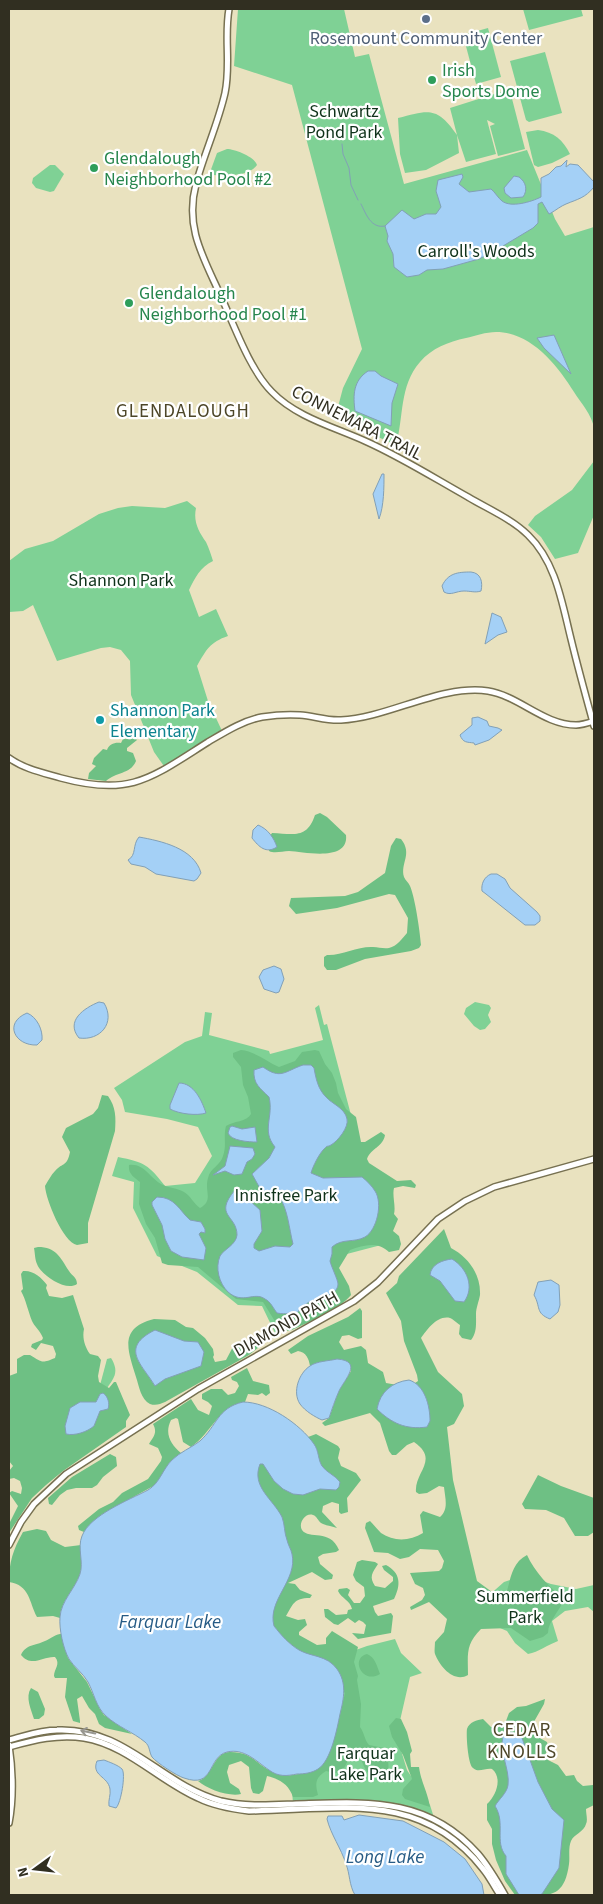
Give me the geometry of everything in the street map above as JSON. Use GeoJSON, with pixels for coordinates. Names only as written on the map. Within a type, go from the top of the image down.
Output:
{"type":"FeatureCollection","features":[{"type":"Feature","properties":{"kind":"street","name":"CONNEMARA TRAIL"},"geometry":{"type":"LineString","coordinates":[[229,9],[227,22],[228,73],[225,93],[196,184],[192,206],[192,220],[202,254],[255,368],[272,392],[292,408],[389,452],[502,517],[528,535],[542,552],[552,571],[594,723]]}},
{"type":"Feature","properties":{"kind":"street"},"geometry":{"type":"LineString","coordinates":[[9,758],[26,768],[81,783],[104,787],[128,785],[158,774],[223,733],[240,724],[259,718],[287,714],[325,719],[350,719],[444,695],[477,690],[499,694],[563,724],[594,723]]}},
{"type":"Feature","properties":{"kind":"street","name":"DIAMOND PATH"},"geometry":{"type":"LineString","coordinates":[[9,1545],[21,1522],[34,1504],[66,1474],[198,1389],[354,1301],[378,1282],[438,1219],[464,1200],[494,1186],[594,1159]]}},
{"type":"Feature","properties":{"kind":"street"},"geometry":{"type":"LineString","coordinates":[[9,1823],[13,1778],[9,1744],[56,1737],[92,1740],[117,1749],[197,1798],[223,1807],[371,1808],[411,1816],[433,1825],[460,1843],[484,1870],[500,1895]]}},
{"type":"Feature","properties":{"kind":"street"},"geometry":{"type":"LineString","coordinates":[[249,1808],[363,1802],[385,1804],[414,1811],[450,1829],[470,1845],[487,1866],[505,1895]]}},
{"type":"Feature","properties":{"kind":"green space","name":"Carroll's Woods"},"geometry":{"type":"Polygon","coordinates":[[[238,9],[344,9],[355,57],[369,54],[404,184],[527,150],[555,219],[565,236],[594,227],[594,428],[589,414],[560,371],[542,352],[521,338],[509,333],[496,332],[481,334],[447,344],[435,349],[420,362],[413,371],[405,391],[396,445],[335,418],[343,388],[362,349],[292,85],[234,66],[238,9]]]}},
{"type":"Feature","properties":{"kind":"green space"},"geometry":{"type":"Polygon","coordinates":[[[523,9],[581,9],[583,16],[529,30],[523,9]]]}},
{"type":"Feature","properties":{"kind":"green space"},"geometry":{"type":"Polygon","coordinates":[[[488,28],[501,77],[476,84],[463,35],[488,28]]]}},
{"type":"Feature","properties":{"kind":"green space"},"geometry":{"type":"Polygon","coordinates":[[[545,52],[562,113],[529,122],[526,120],[510,61],[545,52]]]}},
{"type":"Feature","properties":{"kind":"green space"},"geometry":{"type":"Polygon","coordinates":[[[507,90],[510,91],[525,149],[498,156],[490,126],[495,124],[487,120],[496,154],[466,162],[450,108],[507,90]]]}},
{"type":"Feature","properties":{"kind":"green space"},"geometry":{"type":"Polygon","coordinates":[[[417,113],[432,113],[444,119],[457,135],[459,153],[426,170],[405,173],[400,154],[398,118],[417,113]]]}},
{"type":"Feature","properties":{"kind":"green space"},"geometry":{"type":"Polygon","coordinates":[[[538,130],[549,133],[557,138],[570,154],[552,163],[538,167],[534,165],[526,132],[538,130]]]}},
{"type":"Feature","properties":{"kind":"green space"},"geometry":{"type":"Polygon","coordinates":[[[227,149],[244,154],[253,159],[257,165],[253,169],[241,174],[209,175],[217,153],[227,149]]]}},
{"type":"Feature","properties":{"kind":"green space"},"geometry":{"type":"Polygon","coordinates":[[[50,165],[55,165],[64,174],[54,191],[50,192],[36,188],[32,183],[33,178],[50,165]]]}},
{"type":"Feature","properties":{"kind":"green space"},"geometry":{"type":"Polygon","coordinates":[[[594,461],[594,515],[578,553],[555,559],[541,537],[528,525],[535,516],[572,490],[594,461]]]}},
{"type":"Feature","properties":{"kind":"green space","name":"Shannon Park"},"geometry":{"type":"Polygon","coordinates":[[[187,501],[196,508],[195,518],[197,526],[207,544],[213,561],[201,570],[189,590],[199,617],[216,609],[228,636],[209,647],[197,666],[208,701],[223,733],[166,769],[154,752],[131,695],[130,661],[121,650],[110,647],[57,661],[33,605],[23,611],[9,612],[9,561],[25,549],[53,541],[99,514],[132,506],[165,508],[187,501]]]}},
{"type":"Feature","properties":{"kind":"green space"},"geometry":{"type":"Polygon","coordinates":[[[133,736],[137,740],[127,748],[127,751],[133,753],[136,761],[131,768],[106,781],[88,779],[89,773],[96,766],[92,764],[94,758],[103,749],[107,750],[112,744],[121,743],[123,739],[133,738],[133,736]]]}},
{"type":"Feature","properties":{"kind":"green space"},"geometry":{"type":"Polygon","coordinates":[[[320,813],[346,835],[345,843],[341,849],[325,854],[269,851],[268,839],[272,833],[293,834],[304,832],[312,823],[315,815],[320,813]]]}},
{"type":"Feature","properties":{"kind":"green space"},"geometry":{"type":"Polygon","coordinates":[[[396,838],[401,839],[406,849],[403,872],[414,898],[421,945],[419,948],[411,951],[365,959],[336,970],[327,970],[324,966],[324,957],[327,955],[367,947],[389,948],[394,946],[407,933],[408,918],[395,895],[389,894],[337,908],[296,914],[289,906],[291,898],[345,896],[358,892],[385,873],[391,846],[396,838]]]}},
{"type":"Feature","properties":{"kind":"green space"},"geometry":{"type":"Polygon","coordinates":[[[475,1002],[489,1005],[491,1008],[488,1015],[491,1022],[485,1029],[480,1030],[474,1026],[464,1014],[466,1008],[475,1002]]]}},
{"type":"Feature","properties":{"kind":"green space","name":"Innisfree Park"},"geometry":{"type":"Polygon","coordinates":[[[319,1005],[324,1025],[327,1024],[385,1244],[343,1255],[337,1266],[343,1277],[348,1294],[276,1335],[262,1306],[238,1305],[197,1272],[157,1256],[133,1208],[134,1182],[112,1176],[118,1157],[140,1163],[150,1169],[165,1186],[195,1183],[212,1156],[198,1127],[167,1119],[125,1112],[122,1100],[114,1088],[185,1042],[202,1036],[205,1012],[212,1013],[209,1035],[269,1051],[270,1054],[323,1040],[315,1008],[319,1005]]]}},
{"type":"Feature","properties":{"kind":"green space","name":"Innisfree Park"},"geometry":{"type":"Polygon","coordinates":[[[241,1050],[255,1054],[279,1067],[295,1061],[302,1052],[319,1051],[332,1073],[338,1093],[346,1109],[356,1117],[361,1142],[365,1142],[381,1132],[385,1135],[382,1142],[369,1155],[367,1159],[369,1163],[397,1181],[411,1180],[416,1185],[415,1188],[403,1186],[394,1188],[394,1214],[398,1219],[393,1231],[399,1236],[401,1244],[399,1250],[389,1252],[380,1246],[370,1245],[350,1250],[339,1268],[349,1286],[351,1295],[332,1311],[288,1331],[276,1323],[263,1302],[236,1299],[198,1267],[162,1263],[155,1238],[146,1224],[139,1204],[140,1182],[129,1171],[129,1165],[139,1166],[161,1184],[186,1193],[200,1208],[207,1202],[209,1175],[222,1159],[226,1126],[246,1119],[251,1114],[248,1097],[243,1085],[241,1067],[233,1057],[233,1053],[241,1050]]]}},
{"type":"Feature","properties":{"kind":"green space"},"geometry":{"type":"Polygon","coordinates":[[[102,1095],[108,1096],[113,1104],[115,1131],[88,1223],[88,1243],[77,1245],[66,1236],[56,1220],[48,1201],[45,1186],[69,1157],[70,1152],[62,1137],[66,1128],[93,1114],[98,1108],[102,1095]]]}},
{"type":"Feature","properties":{"kind":"green space"},"geometry":{"type":"Polygon","coordinates":[[[444,1229],[451,1248],[468,1261],[476,1273],[480,1295],[476,1312],[475,1331],[471,1340],[462,1338],[459,1334],[460,1325],[451,1319],[445,1318],[433,1324],[421,1338],[438,1372],[462,1394],[464,1406],[454,1424],[447,1427],[453,1480],[477,1581],[492,1592],[507,1591],[511,1575],[516,1566],[527,1555],[543,1579],[564,1599],[550,1624],[548,1633],[543,1637],[530,1641],[511,1628],[481,1629],[472,1640],[468,1650],[468,1675],[463,1677],[458,1677],[448,1672],[440,1664],[435,1654],[435,1642],[444,1632],[447,1619],[429,1602],[411,1610],[410,1607],[422,1600],[425,1595],[423,1588],[415,1584],[410,1573],[439,1571],[444,1561],[438,1550],[420,1549],[409,1557],[400,1559],[388,1553],[374,1552],[365,1528],[366,1523],[370,1521],[381,1533],[391,1538],[407,1539],[418,1536],[423,1533],[420,1515],[423,1511],[440,1517],[443,1514],[446,1503],[444,1487],[439,1486],[427,1493],[419,1494],[416,1492],[418,1478],[426,1460],[421,1448],[414,1442],[407,1445],[396,1455],[392,1455],[380,1423],[370,1413],[325,1426],[322,1423],[329,1418],[338,1392],[351,1371],[351,1366],[346,1361],[318,1363],[310,1366],[305,1354],[298,1351],[291,1354],[288,1350],[308,1336],[348,1317],[360,1308],[362,1311],[362,1338],[358,1339],[349,1335],[342,1336],[339,1342],[344,1350],[361,1346],[366,1350],[368,1363],[383,1372],[386,1383],[409,1387],[418,1381],[404,1341],[401,1321],[386,1293],[397,1283],[399,1276],[444,1229]]]}},
{"type":"Feature","properties":{"kind":"green space"},"geometry":{"type":"Polygon","coordinates":[[[44,1247],[57,1254],[75,1278],[77,1284],[67,1286],[54,1281],[43,1273],[36,1261],[34,1248],[44,1247]]]}},
{"type":"Feature","properties":{"kind":"green space"},"geometry":{"type":"Polygon","coordinates":[[[23,1271],[33,1273],[42,1279],[47,1285],[46,1288],[49,1296],[62,1298],[73,1295],[84,1329],[84,1339],[87,1348],[90,1354],[98,1356],[101,1360],[98,1376],[99,1382],[109,1388],[116,1382],[130,1415],[126,1421],[126,1427],[63,1471],[32,1498],[9,1533],[9,1524],[18,1506],[9,1493],[12,1491],[21,1494],[22,1488],[20,1481],[14,1478],[9,1479],[9,1471],[13,1466],[9,1461],[9,1376],[17,1373],[17,1359],[24,1355],[30,1355],[44,1362],[55,1358],[56,1354],[53,1346],[41,1343],[36,1350],[31,1347],[32,1344],[43,1338],[32,1321],[21,1291],[23,1289],[21,1274],[23,1271]]]}},
{"type":"Feature","properties":{"kind":"green space"},"geometry":{"type":"Polygon","coordinates":[[[154,1319],[175,1320],[186,1327],[193,1328],[205,1338],[213,1349],[215,1362],[226,1360],[235,1343],[252,1342],[264,1334],[268,1340],[249,1355],[165,1402],[152,1405],[144,1399],[141,1392],[130,1358],[128,1342],[130,1334],[135,1328],[154,1319]]]}},
{"type":"Feature","properties":{"kind":"green space"},"geometry":{"type":"Polygon","coordinates":[[[111,1358],[115,1367],[114,1377],[107,1388],[99,1389],[107,1359],[111,1358]]]}},
{"type":"Feature","properties":{"kind":"green space"},"geometry":{"type":"Polygon","coordinates":[[[247,1368],[253,1381],[269,1385],[270,1393],[266,1396],[262,1393],[258,1395],[248,1394],[245,1402],[227,1409],[191,1447],[183,1442],[178,1419],[171,1420],[168,1434],[174,1446],[181,1453],[170,1462],[157,1484],[106,1512],[84,1532],[79,1530],[78,1526],[99,1509],[113,1502],[122,1493],[148,1479],[161,1461],[162,1457],[158,1448],[149,1444],[155,1432],[153,1424],[191,1399],[198,1410],[209,1415],[212,1406],[202,1399],[202,1394],[211,1389],[222,1389],[228,1395],[235,1393],[239,1386],[231,1377],[247,1368]]]}},
{"type":"Feature","properties":{"kind":"green space"},"geometry":{"type":"Polygon","coordinates":[[[316,1434],[338,1446],[340,1449],[338,1458],[341,1466],[356,1473],[361,1480],[347,1498],[348,1512],[341,1514],[339,1512],[339,1504],[332,1502],[323,1506],[322,1512],[337,1528],[321,1523],[313,1515],[307,1515],[303,1519],[301,1528],[305,1533],[330,1539],[339,1550],[318,1557],[320,1564],[333,1575],[332,1579],[325,1580],[312,1572],[288,1583],[295,1584],[300,1590],[312,1595],[310,1598],[300,1599],[292,1605],[286,1616],[298,1620],[305,1619],[307,1625],[299,1632],[299,1635],[317,1645],[326,1644],[326,1638],[332,1631],[358,1647],[354,1662],[358,1676],[361,1704],[360,1727],[369,1745],[384,1748],[387,1754],[388,1772],[387,1775],[381,1777],[372,1776],[366,1770],[359,1755],[352,1753],[342,1772],[326,1771],[320,1776],[316,1784],[318,1795],[313,1797],[293,1797],[283,1783],[267,1776],[263,1791],[259,1794],[253,1793],[249,1767],[241,1761],[229,1765],[227,1772],[230,1783],[239,1789],[241,1794],[224,1793],[198,1781],[207,1775],[216,1760],[224,1753],[237,1752],[243,1754],[253,1758],[271,1771],[282,1775],[310,1772],[319,1768],[324,1763],[332,1745],[338,1722],[345,1693],[309,1659],[273,1630],[250,1463],[303,1453],[308,1437],[316,1434]]]}},
{"type":"Feature","properties":{"kind":"green space"},"geometry":{"type":"Polygon","coordinates":[[[110,1454],[116,1457],[117,1466],[103,1477],[97,1485],[92,1488],[67,1490],[52,1505],[49,1504],[48,1498],[72,1477],[110,1454]]]}},
{"type":"Feature","properties":{"kind":"green space"},"geometry":{"type":"Polygon","coordinates":[[[538,1475],[594,1498],[594,1532],[588,1536],[575,1536],[564,1518],[546,1510],[525,1509],[522,1504],[538,1475]]]}},
{"type":"Feature","properties":{"kind":"green space"},"geometry":{"type":"Polygon","coordinates":[[[37,1529],[46,1531],[51,1540],[65,1547],[81,1545],[82,1563],[80,1574],[65,1601],[60,1618],[53,1616],[37,1617],[25,1590],[9,1582],[14,1550],[23,1532],[37,1529]]]}},
{"type":"Feature","properties":{"kind":"green space"},"geometry":{"type":"Polygon","coordinates":[[[362,1560],[378,1564],[372,1575],[375,1586],[385,1588],[393,1581],[393,1577],[382,1566],[386,1565],[397,1576],[398,1589],[394,1599],[373,1606],[378,1616],[391,1613],[393,1616],[391,1633],[358,1639],[352,1633],[364,1634],[366,1625],[363,1622],[359,1620],[355,1623],[348,1618],[338,1625],[334,1624],[325,1617],[324,1609],[328,1609],[336,1615],[347,1614],[348,1610],[352,1609],[338,1591],[339,1589],[347,1588],[350,1590],[348,1595],[354,1603],[360,1603],[365,1596],[364,1587],[356,1581],[353,1575],[357,1562],[362,1560]]]}},
{"type":"Feature","properties":{"kind":"green space","name":"Summerfield Park"},"geometry":{"type":"Polygon","coordinates":[[[525,1575],[551,1584],[576,1589],[594,1585],[594,1612],[588,1607],[565,1611],[552,1621],[558,1641],[528,1654],[515,1643],[507,1631],[493,1625],[487,1597],[504,1582],[525,1575]]]}},
{"type":"Feature","properties":{"kind":"green space"},"geometry":{"type":"Polygon","coordinates":[[[62,1634],[68,1658],[87,1682],[104,1715],[132,1734],[105,1728],[99,1724],[95,1714],[82,1696],[77,1699],[80,1723],[73,1721],[65,1697],[67,1678],[55,1678],[54,1676],[57,1664],[55,1657],[29,1661],[21,1655],[28,1647],[62,1634]]]}},
{"type":"Feature","properties":{"kind":"green space","name":"Farquar Lake Park"},"geometry":{"type":"Polygon","coordinates":[[[395,1639],[401,1653],[422,1673],[410,1677],[399,1725],[400,1747],[407,1770],[430,1805],[435,1821],[397,1806],[293,1804],[291,1775],[318,1768],[326,1758],[332,1742],[328,1660],[367,1646],[395,1639]]]}},
{"type":"Feature","properties":{"kind":"green space"},"geometry":{"type":"Polygon","coordinates":[[[367,1654],[374,1660],[380,1674],[368,1676],[360,1670],[359,1660],[367,1654]]]}},
{"type":"Feature","properties":{"kind":"green space"},"geometry":{"type":"Polygon","coordinates":[[[31,1688],[38,1692],[45,1709],[44,1715],[39,1719],[34,1719],[30,1707],[29,1692],[31,1688]]]}},
{"type":"Feature","properties":{"kind":"green space"},"geometry":{"type":"Polygon","coordinates":[[[545,1699],[531,1727],[538,1737],[547,1742],[548,1747],[545,1756],[548,1760],[558,1765],[566,1776],[574,1775],[583,1786],[593,1785],[594,1805],[586,1809],[587,1821],[585,1827],[571,1841],[566,1876],[563,1885],[558,1891],[544,1895],[515,1895],[505,1881],[496,1860],[492,1844],[492,1829],[487,1820],[487,1804],[497,1787],[497,1777],[492,1769],[477,1770],[471,1766],[467,1729],[471,1723],[483,1719],[491,1727],[496,1728],[506,1721],[509,1713],[517,1707],[526,1706],[545,1699]]]}},
{"type":"Feature","properties":{"kind":"green space"},"geometry":{"type":"Polygon","coordinates":[[[396,1718],[401,1719],[407,1732],[412,1751],[410,1754],[411,1767],[419,1767],[430,1807],[405,1799],[402,1795],[403,1789],[412,1779],[403,1755],[392,1737],[389,1726],[396,1718]]]}},
{"type":"Feature","properties":{"kind":"water"},"geometry":{"type":"Polygon","coordinates":[[[567,160],[566,167],[570,164],[578,165],[594,182],[594,187],[584,196],[549,214],[542,202],[538,204],[538,223],[533,228],[479,259],[443,269],[427,270],[419,275],[407,277],[394,267],[393,254],[387,241],[388,236],[385,226],[402,210],[414,219],[426,214],[436,214],[441,207],[436,191],[438,180],[462,174],[463,177],[459,184],[469,192],[491,189],[506,203],[521,203],[541,197],[541,178],[549,174],[556,167],[561,166],[567,160]]]}},
{"type":"Feature","properties":{"kind":"water"},"geometry":{"type":"Polygon","coordinates":[[[514,176],[519,177],[525,184],[526,189],[523,197],[511,198],[505,193],[504,188],[514,176]]]}},
{"type":"Feature","properties":{"kind":"water"},"geometry":{"type":"Polygon","coordinates":[[[554,335],[571,374],[544,348],[537,338],[554,335]]]}},
{"type":"Feature","properties":{"kind":"water"},"geometry":{"type":"Polygon","coordinates":[[[368,371],[375,371],[398,384],[392,403],[391,426],[355,411],[355,389],[359,379],[368,371]]]}},
{"type":"Feature","properties":{"kind":"water"},"geometry":{"type":"Polygon","coordinates":[[[382,474],[384,474],[383,497],[379,519],[373,494],[382,474]]]}},
{"type":"Feature","properties":{"kind":"water"},"geometry":{"type":"Polygon","coordinates":[[[471,572],[479,576],[482,584],[481,591],[461,591],[449,594],[444,592],[442,586],[447,578],[458,573],[471,572]]]}},
{"type":"Feature","properties":{"kind":"water"},"geometry":{"type":"Polygon","coordinates":[[[492,613],[501,617],[507,632],[498,635],[485,644],[492,613]]]}},
{"type":"Feature","properties":{"kind":"water"},"geometry":{"type":"Polygon","coordinates":[[[478,717],[487,721],[489,726],[502,730],[489,740],[475,745],[474,743],[464,741],[460,735],[472,725],[472,718],[478,717]]]}},
{"type":"Feature","properties":{"kind":"water"},"geometry":{"type":"Polygon","coordinates":[[[258,825],[270,834],[277,847],[266,850],[260,847],[252,838],[253,830],[258,825]]]}},
{"type":"Feature","properties":{"kind":"water"},"geometry":{"type":"Polygon","coordinates":[[[139,837],[176,847],[191,857],[201,873],[194,881],[156,874],[145,867],[131,864],[128,860],[133,855],[139,837]]]}},
{"type":"Feature","properties":{"kind":"water"},"geometry":{"type":"Polygon","coordinates":[[[491,874],[497,874],[505,879],[510,888],[537,912],[540,916],[540,921],[535,925],[525,925],[482,891],[484,881],[491,874]]]}},
{"type":"Feature","properties":{"kind":"water"},"geometry":{"type":"Polygon","coordinates":[[[274,966],[281,969],[284,979],[279,992],[276,993],[264,989],[259,977],[263,970],[274,966]]]}},
{"type":"Feature","properties":{"kind":"water"},"geometry":{"type":"Polygon","coordinates":[[[99,1002],[104,1003],[107,1010],[107,1024],[99,1034],[93,1037],[79,1038],[75,1032],[75,1021],[82,1012],[99,1002]]]}},
{"type":"Feature","properties":{"kind":"water"},"geometry":{"type":"Polygon","coordinates":[[[27,1013],[34,1018],[40,1028],[42,1040],[37,1045],[23,1042],[15,1033],[15,1022],[27,1013]]]}},
{"type":"Feature","properties":{"kind":"water"},"geometry":{"type":"Polygon","coordinates":[[[303,1065],[311,1065],[314,1068],[321,1091],[344,1112],[347,1119],[346,1126],[340,1137],[322,1151],[311,1173],[323,1178],[362,1177],[375,1191],[379,1209],[376,1223],[369,1234],[357,1240],[340,1242],[332,1247],[330,1261],[338,1284],[335,1291],[309,1302],[297,1313],[280,1314],[277,1313],[269,1302],[261,1297],[243,1298],[233,1296],[220,1280],[218,1265],[220,1256],[234,1242],[237,1235],[234,1223],[226,1210],[226,1205],[235,1190],[239,1191],[260,1210],[262,1231],[254,1244],[254,1248],[259,1251],[275,1246],[290,1247],[293,1244],[282,1201],[279,1196],[266,1195],[262,1192],[252,1174],[269,1158],[275,1147],[271,1141],[268,1129],[269,1097],[256,1082],[254,1070],[263,1067],[279,1074],[303,1065]]]}},
{"type":"Feature","properties":{"kind":"water"},"geometry":{"type":"Polygon","coordinates":[[[179,1083],[193,1089],[200,1098],[206,1113],[188,1114],[170,1109],[179,1083]]]}},
{"type":"Feature","properties":{"kind":"water"},"geometry":{"type":"Polygon","coordinates":[[[232,1126],[242,1129],[255,1127],[257,1142],[233,1138],[228,1133],[232,1126]]]}},
{"type":"Feature","properties":{"kind":"water"},"geometry":{"type":"Polygon","coordinates":[[[230,1146],[253,1148],[255,1154],[247,1162],[242,1174],[234,1175],[225,1171],[213,1175],[225,1166],[230,1146]]]}},
{"type":"Feature","properties":{"kind":"water"},"geometry":{"type":"Polygon","coordinates":[[[157,1197],[168,1199],[190,1220],[201,1222],[205,1229],[205,1233],[201,1232],[199,1234],[206,1248],[204,1260],[182,1257],[171,1251],[165,1239],[162,1225],[152,1205],[152,1202],[157,1197]]]}},
{"type":"Feature","properties":{"kind":"water"},"geometry":{"type":"Polygon","coordinates":[[[452,1259],[462,1267],[468,1278],[469,1290],[464,1302],[455,1301],[440,1281],[430,1275],[435,1265],[452,1259]]]}},
{"type":"Feature","properties":{"kind":"water"},"geometry":{"type":"Polygon","coordinates":[[[551,1280],[559,1285],[560,1305],[558,1312],[550,1319],[540,1312],[534,1295],[538,1282],[551,1280]]]}},
{"type":"Feature","properties":{"kind":"water"},"geometry":{"type":"Polygon","coordinates":[[[155,1330],[184,1341],[198,1342],[204,1352],[201,1366],[165,1379],[155,1386],[140,1363],[136,1350],[138,1343],[155,1330]]]}},
{"type":"Feature","properties":{"kind":"water"},"geometry":{"type":"Polygon","coordinates":[[[337,1359],[345,1360],[349,1363],[351,1367],[350,1372],[339,1391],[329,1418],[322,1420],[310,1414],[300,1404],[297,1394],[298,1383],[306,1369],[313,1364],[337,1359]]]}},
{"type":"Feature","properties":{"kind":"water"},"geometry":{"type":"Polygon","coordinates":[[[409,1380],[419,1386],[426,1397],[430,1415],[427,1427],[412,1427],[393,1422],[377,1409],[381,1398],[388,1389],[397,1383],[409,1380]]]}},
{"type":"Feature","properties":{"kind":"water"},"geometry":{"type":"Polygon","coordinates":[[[103,1393],[107,1398],[109,1407],[100,1411],[94,1426],[81,1433],[66,1434],[65,1426],[70,1408],[80,1402],[96,1402],[100,1394],[103,1393]]]}},
{"type":"Feature","properties":{"kind":"water","name":"Farquar Lake"},"geometry":{"type":"Polygon","coordinates":[[[243,1402],[253,1403],[273,1410],[301,1429],[314,1444],[322,1466],[340,1482],[336,1490],[320,1489],[303,1495],[293,1494],[283,1489],[274,1481],[263,1464],[260,1464],[258,1472],[258,1479],[264,1492],[282,1517],[293,1563],[291,1573],[275,1607],[274,1626],[285,1639],[299,1650],[333,1664],[342,1680],[343,1696],[333,1744],[323,1765],[316,1770],[279,1775],[250,1756],[233,1751],[221,1755],[206,1776],[194,1780],[181,1777],[158,1763],[152,1757],[145,1742],[106,1716],[97,1704],[88,1682],[67,1655],[63,1644],[60,1617],[65,1600],[80,1574],[81,1541],[86,1528],[101,1515],[152,1487],[172,1460],[200,1441],[222,1413],[234,1405],[243,1402]]]}},
{"type":"Feature","properties":{"kind":"water"},"geometry":{"type":"Polygon","coordinates":[[[509,1732],[518,1734],[522,1738],[538,1782],[552,1809],[564,1820],[559,1868],[542,1894],[539,1895],[519,1895],[506,1874],[506,1856],[501,1845],[500,1819],[495,1806],[505,1793],[508,1785],[508,1773],[502,1742],[503,1736],[509,1732]]]}},
{"type":"Feature","properties":{"kind":"water"},"geometry":{"type":"Polygon","coordinates":[[[104,1760],[118,1766],[123,1772],[121,1795],[116,1808],[109,1806],[109,1785],[96,1770],[97,1761],[104,1760]]]}},
{"type":"Feature","properties":{"kind":"water","name":"Long Lake"},"geometry":{"type":"Polygon","coordinates":[[[359,1815],[403,1821],[444,1842],[465,1859],[482,1884],[484,1895],[355,1895],[344,1858],[327,1819],[328,1816],[342,1816],[344,1820],[359,1815]]]}},
{"type":"Feature","properties":{"kind":"waterway"},"geometry":{"type":"LineString","coordinates":[[342,144],[343,154],[349,168],[351,185],[358,200]]}},
{"type":"Feature","properties":{"kind":"waterway"},"geometry":{"type":"LineString","coordinates":[[361,204],[373,223],[385,226]]}},
{"type":"Feature","properties":{"kind":"place","name":"Rosemount Community Center"},"geometry":{"type":"Point","coordinates":[426,19]}},
{"type":"Feature","properties":{"kind":"place","name":"Irish Sports Dome"},"geometry":{"type":"Point","coordinates":[432,80]}},
{"type":"Feature","properties":{"kind":"place","name":"Glendalough Neighborhood Pool #2"},"geometry":{"type":"Point","coordinates":[94,168]}},
{"type":"Feature","properties":{"kind":"place","name":"Glendalough Neighborhood Pool #1"},"geometry":{"type":"Point","coordinates":[129,303]}},
{"type":"Feature","properties":{"kind":"place","name":"Shannon Park Elementary"},"geometry":{"type":"Point","coordinates":[100,720]}},
{"type":"Feature","properties":{"kind":"district","name":"GLENDALOUGH"},"geometry":{"type":"Point","coordinates":[183,411]}},
{"type":"Feature","properties":{"kind":"district","name":"CEDAR KNOLLS"},"geometry":{"type":"Point","coordinates":[522,1741]}},
{"type":"Feature","properties":{"kind":"park label","name":"Schwartz Pond Park"},"geometry":{"type":"Point","coordinates":[344,121]}}]}
